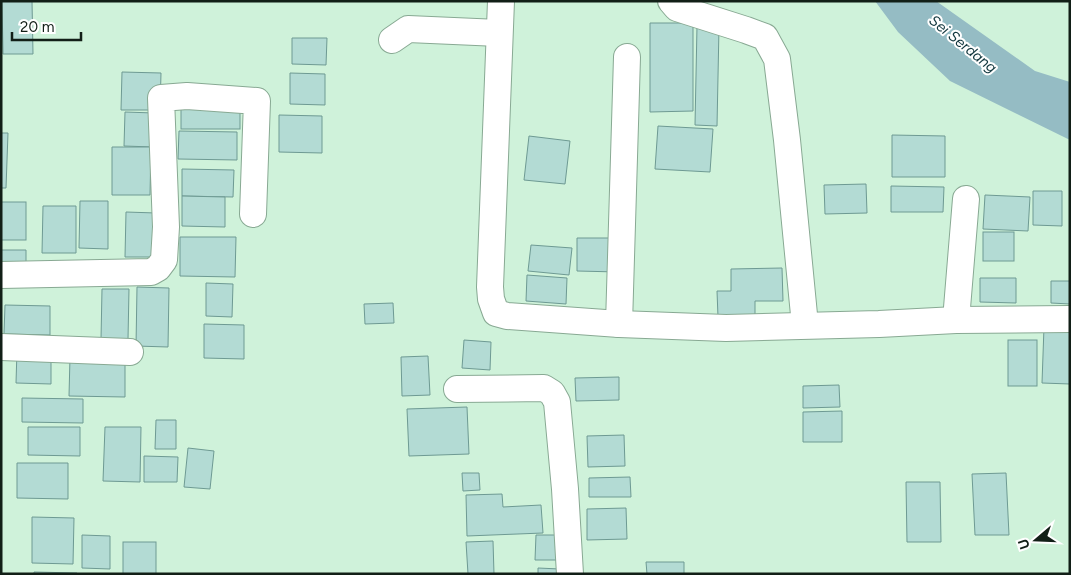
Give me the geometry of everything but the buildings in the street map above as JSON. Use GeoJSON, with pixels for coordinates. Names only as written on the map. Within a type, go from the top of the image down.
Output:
{"type":"FeatureCollection","features":[{"type":"Feature","properties":{"kind":"street"},"geometry":{"type":"LineString","coordinates":[[500,1],[490,287],[491,299],[496,313],[507,316],[619,324],[726,328],[956,320],[1070,319]]}},
{"type":"Feature","properties":{"kind":"street"},"geometry":{"type":"LineString","coordinates":[[671,1],[677,8],[765,37],[776,59],[787,140],[805,325]]}},
{"type":"Feature","properties":{"kind":"street"},"geometry":{"type":"LineString","coordinates":[[392,40],[408,30],[499,33]]}},
{"type":"Feature","properties":{"kind":"street"},"geometry":{"type":"LineString","coordinates":[[619,324],[627,57]]}},
{"type":"Feature","properties":{"kind":"street"},"geometry":{"type":"LineString","coordinates":[[1,275],[151,272],[158,268],[164,260],[166,226],[161,98],[187,96],[257,101],[253,214]]}},
{"type":"Feature","properties":{"kind":"street"},"geometry":{"type":"LineString","coordinates":[[956,320],[966,199]]}},
{"type":"Feature","properties":{"kind":"street"},"geometry":{"type":"LineString","coordinates":[[1,347],[130,352]]}},
{"type":"Feature","properties":{"kind":"street"},"geometry":{"type":"LineString","coordinates":[[457,389],[544,388],[552,392],[557,402],[570,574]]}},
{"type":"Feature","properties":{"kind":"water","name":"Sei Serdang"},"geometry":{"type":"Polygon","coordinates":[[[875,1],[936,1],[1035,71],[1070,82],[1070,140],[950,81],[898,32],[875,1]]]}}]}
